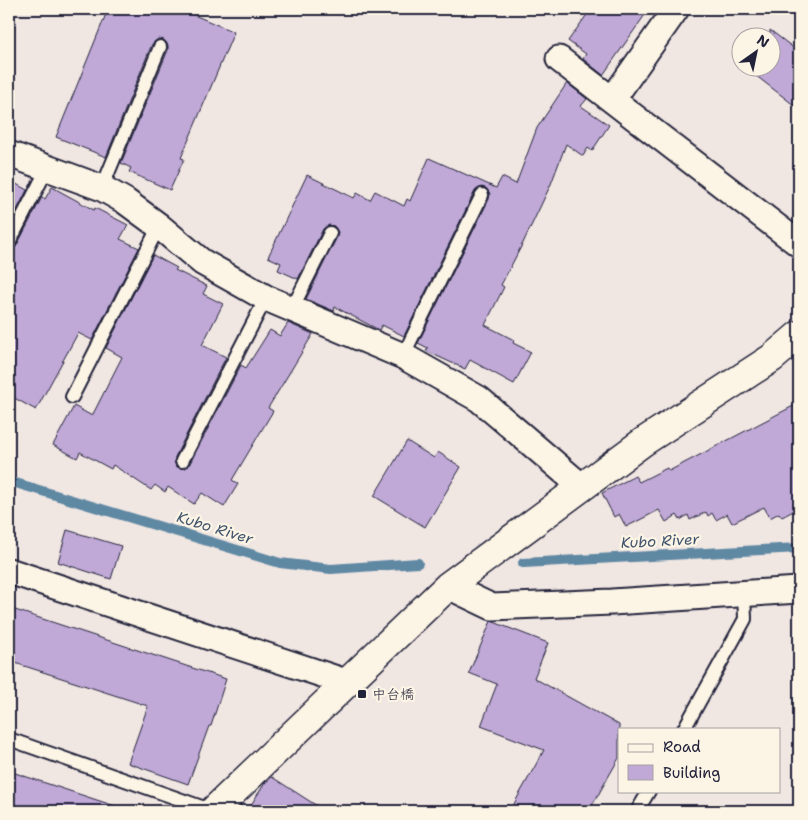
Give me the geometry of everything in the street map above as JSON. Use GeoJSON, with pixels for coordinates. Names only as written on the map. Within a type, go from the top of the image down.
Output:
{"type":"FeatureCollection","features":[{"type":"Feature","properties":{"kind":"street"},"geometry":{"type":"LineString","coordinates":[[612,100],[676,9]]}},
{"type":"Feature","properties":{"kind":"street"},"geometry":{"type":"LineString","coordinates":[[559,60],[799,244]]}},
{"type":"Feature","properties":{"kind":"street"},"geometry":{"type":"LineString","coordinates":[[9,154],[102,188],[125,201],[159,226],[202,262],[266,298],[403,356],[479,399],[581,486]]}},
{"type":"Feature","properties":{"kind":"street"},"geometry":{"type":"LineString","coordinates":[[213,811],[448,586],[581,486],[643,442],[772,358],[799,335]]}},
{"type":"Feature","properties":{"kind":"street"},"geometry":{"type":"LineString","coordinates":[[9,572],[346,682]]}},
{"type":"Feature","properties":{"kind":"street"},"geometry":{"type":"LineString","coordinates":[[448,586],[492,608],[799,590]]}},
{"type":"Feature","properties":{"kind":"lane"},"geometry":{"type":"LineString","coordinates":[[102,188],[160,47]]}},
{"type":"Feature","properties":{"kind":"lane"},"geometry":{"type":"LineString","coordinates":[[9,243],[47,169]]}},
{"type":"Feature","properties":{"kind":"lane"},"geometry":{"type":"LineString","coordinates":[[403,356],[482,195]]}},
{"type":"Feature","properties":{"kind":"lane"},"geometry":{"type":"LineString","coordinates":[[72,397],[159,226]]}},
{"type":"Feature","properties":{"kind":"lane"},"geometry":{"type":"LineString","coordinates":[[292,309],[330,233]]}},
{"type":"Feature","properties":{"kind":"lane"},"geometry":{"type":"LineString","coordinates":[[182,461],[266,298]]}},
{"type":"Feature","properties":{"kind":"lane"},"geometry":{"type":"LineString","coordinates":[[685,728],[745,619],[744,592]]}},
{"type":"Feature","properties":{"kind":"lane"},"geometry":{"type":"LineString","coordinates":[[9,739],[213,811]]}},
{"type":"Feature","properties":{"kind":"lane"},"geometry":{"type":"LineString","coordinates":[[637,811],[648,792]]}},
{"type":"Feature","properties":{"kind":"building"},"geometry":{"type":"Polygon","coordinates":[[[108,9],[180,9],[234,32],[181,158],[184,159],[170,190],[129,172],[131,168],[121,163],[168,50],[168,45],[164,40],[158,39],[152,44],[106,157],[56,137],[108,9]]]}},
{"type":"Feature","properties":{"kind":"building"},"geometry":{"type":"Polygon","coordinates":[[[591,9],[649,9],[603,75],[583,59],[586,54],[568,41],[591,9]]]}},
{"type":"Feature","properties":{"kind":"building"},"geometry":{"type":"Polygon","coordinates":[[[780,38],[799,52],[799,109],[759,78],[780,78],[780,38]]]}},
{"type":"Feature","properties":{"kind":"building"},"geometry":{"type":"Polygon","coordinates":[[[567,83],[587,99],[581,106],[609,125],[592,151],[588,148],[583,156],[566,144],[551,184],[501,285],[504,287],[485,325],[514,340],[513,343],[531,352],[514,384],[470,360],[465,369],[426,351],[428,348],[418,343],[489,199],[490,194],[486,188],[481,187],[475,191],[404,336],[382,325],[379,330],[335,307],[334,311],[306,299],[337,237],[338,232],[334,226],[329,225],[323,229],[298,279],[278,270],[281,263],[268,257],[307,175],[354,198],[357,193],[370,200],[375,191],[404,206],[407,199],[410,201],[429,158],[496,188],[502,177],[516,184],[537,128],[567,83]]]}},
{"type":"Feature","properties":{"kind":"building"},"geometry":{"type":"Polygon","coordinates":[[[9,180],[27,190],[9,226],[9,180]]]}},
{"type":"Feature","properties":{"kind":"building"},"geometry":{"type":"Polygon","coordinates":[[[52,187],[94,210],[95,208],[128,225],[120,239],[139,248],[92,340],[78,333],[36,410],[9,395],[9,251],[16,247],[42,197],[45,199],[52,187]]]}},
{"type":"Feature","properties":{"kind":"building"},"geometry":{"type":"Polygon","coordinates":[[[153,255],[177,268],[175,270],[207,286],[203,294],[223,304],[202,345],[226,357],[175,457],[175,465],[179,468],[186,468],[189,465],[241,365],[246,368],[270,330],[280,336],[288,323],[313,334],[268,408],[273,411],[232,480],[238,484],[224,507],[202,493],[194,504],[168,487],[165,492],[155,485],[151,490],[113,465],[111,469],[80,452],[77,458],[53,445],[74,406],[92,416],[122,357],[106,348],[153,255]]]}},
{"type":"Feature","properties":{"kind":"building"},"geometry":{"type":"Polygon","coordinates":[[[799,403],[799,508],[782,517],[779,513],[770,518],[764,507],[732,523],[727,514],[716,520],[712,513],[708,516],[706,512],[690,520],[688,515],[680,520],[677,515],[666,522],[659,510],[626,527],[619,514],[614,517],[602,493],[635,476],[639,482],[667,468],[669,471],[799,403]]]}},
{"type":"Feature","properties":{"kind":"building"},"geometry":{"type":"Polygon","coordinates":[[[407,441],[434,458],[438,452],[461,467],[425,527],[374,496],[407,441]]]}},
{"type":"Feature","properties":{"kind":"building"},"geometry":{"type":"Polygon","coordinates":[[[67,530],[121,546],[111,579],[58,562],[67,530]]]}},
{"type":"Feature","properties":{"kind":"building"},"geometry":{"type":"Polygon","coordinates":[[[9,608],[226,679],[211,726],[209,726],[188,784],[128,763],[148,706],[9,661],[9,608]]]}},
{"type":"Feature","properties":{"kind":"building"},"geometry":{"type":"Polygon","coordinates":[[[491,621],[548,643],[534,678],[619,725],[618,760],[589,811],[510,811],[544,750],[481,726],[497,684],[469,673],[491,621]]]}},
{"type":"Feature","properties":{"kind":"building"},"geometry":{"type":"Polygon","coordinates":[[[9,771],[115,806],[114,811],[9,811],[9,771]]]}},
{"type":"Feature","properties":{"kind":"building"},"geometry":{"type":"Polygon","coordinates":[[[272,777],[325,811],[247,811],[265,783],[272,777]]]}},
{"type":"Feature","properties":{"kind":"waterway","name":"Kubo River"},"geometry":{"type":"LineString","coordinates":[[9,481],[280,563],[331,569],[418,563]]}},
{"type":"Feature","properties":{"kind":"waterway","name":"Kubo River"},"geometry":{"type":"LineString","coordinates":[[523,563],[799,548]]}},
{"type":"Feature","properties":{"kind":"place","name":"中台橋"},"geometry":{"type":"Point","coordinates":[362,694]}}]}
